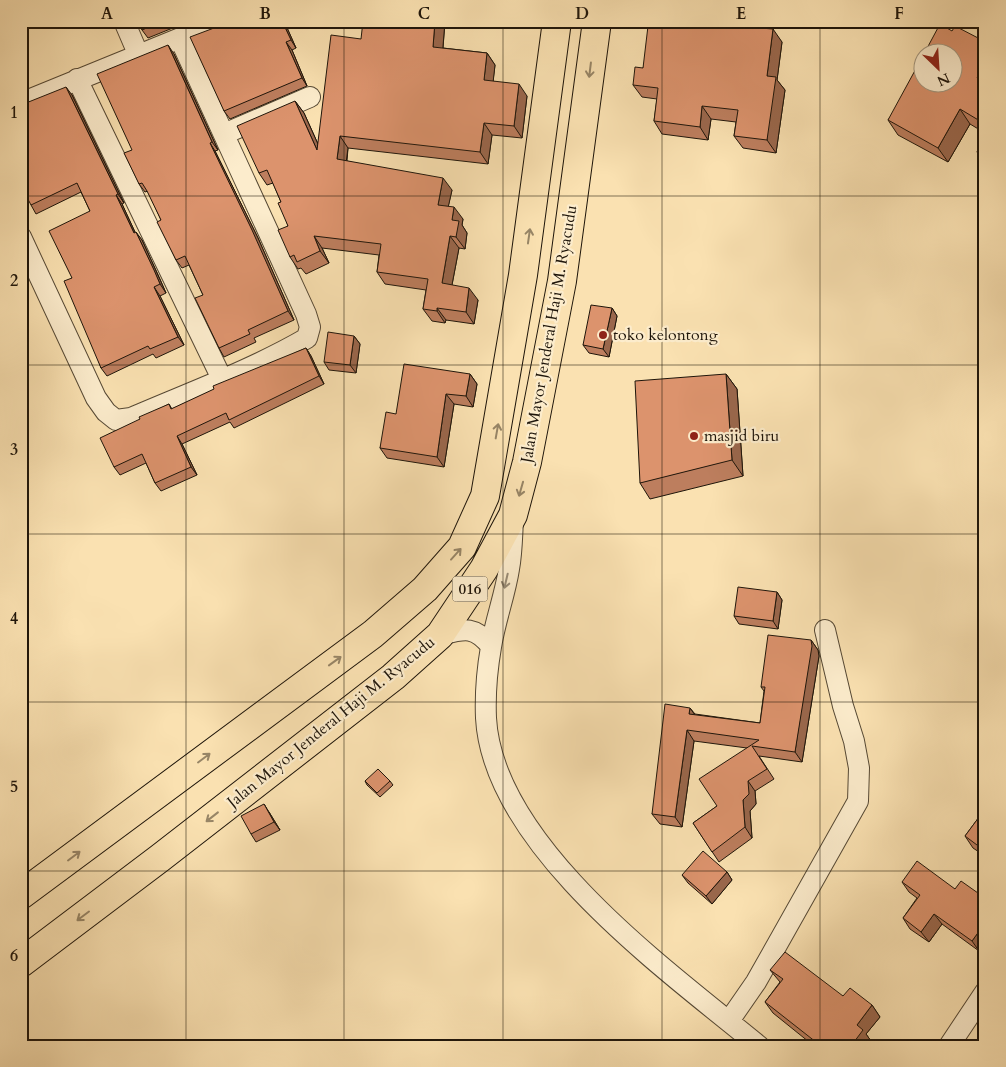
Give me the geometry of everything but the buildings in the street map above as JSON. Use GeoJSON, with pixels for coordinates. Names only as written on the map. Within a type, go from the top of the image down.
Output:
{"type":"FeatureCollection","features":[{"type":"Feature","properties":{"kind":"main road","name":"016"},"geometry":{"type":"LineString","coordinates":[[21,895],[373,634],[425,589],[462,547],[485,496],[524,275],[557,21]]}},
{"type":"Feature","properties":{"kind":"main road","name":"Jalan Mayor Jenderal Haji M. Ryacudu"},"geometry":{"type":"LineString","coordinates":[[21,962],[160,858],[393,676],[440,634],[484,569],[513,515],[529,453],[562,281],[597,21]]}},
{"type":"Feature","properties":{"kind":"main road"},"geometry":{"type":"LineString","coordinates":[[524,275],[562,281]]}},
{"type":"Feature","properties":{"kind":"street"},"geometry":{"type":"LineString","coordinates":[[124,21],[139,56]]}},
{"type":"Feature","properties":{"kind":"street"},"geometry":{"type":"LineString","coordinates":[[21,103],[222,21]]}},
{"type":"Feature","properties":{"kind":"street"},"geometry":{"type":"LineString","coordinates":[[21,237],[96,398],[106,412],[116,420],[131,418],[222,379],[277,355],[307,338],[310,327],[306,314],[180,39]]}},
{"type":"Feature","properties":{"kind":"street"},"geometry":{"type":"LineString","coordinates":[[77,79],[222,379]]}},
{"type":"Feature","properties":{"kind":"street"},"geometry":{"type":"LineString","coordinates":[[224,134],[310,97]]}},
{"type":"Feature","properties":{"kind":"street"},"geometry":{"type":"LineString","coordinates":[[513,515],[509,571],[491,646],[487,680],[486,720],[496,768],[506,792],[529,830],[582,892],[632,942],[760,1046]]}},
{"type":"Feature","properties":{"kind":"street"},"geometry":{"type":"LineString","coordinates":[[440,634],[461,629],[470,630],[482,636],[491,646]]}},
{"type":"Feature","properties":{"kind":"street"},"geometry":{"type":"LineString","coordinates":[[729,1021],[756,982],[858,801],[859,768],[854,741],[824,630]]}},
{"type":"Feature","properties":{"kind":"street"},"geometry":{"type":"LineString","coordinates":[[949,1046],[985,992]]}},
{"type":"Feature","properties":{"kind":"place","name":"toko kelontong"},"geometry":{"type":"Point","coordinates":[603,335]}},
{"type":"Feature","properties":{"kind":"place","name":"masjid biru"},"geometry":{"type":"Point","coordinates":[694,436]}}]}
